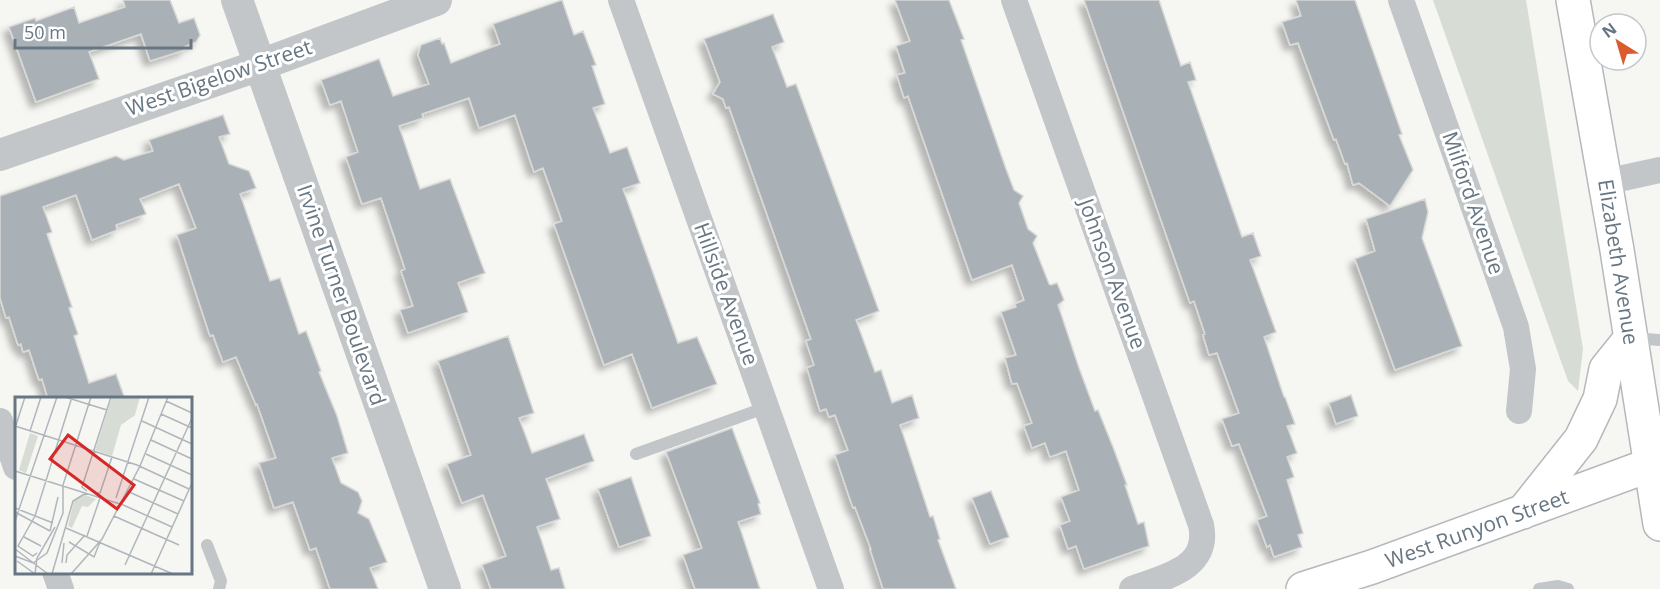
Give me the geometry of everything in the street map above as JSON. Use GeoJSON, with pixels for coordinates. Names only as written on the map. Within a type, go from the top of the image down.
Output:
{"type":"FeatureCollection","features":[{"type":"Feature","properties":{"kind":"main road","name":"Elizabeth Avenue"},"geometry":{"type":"LineString","coordinates":[[1573,0],[1605,182],[1646,339],[1660,524]]}},
{"type":"Feature","properties":{"kind":"main road"},"geometry":{"type":"LineString","coordinates":[[1523,512],[1581,439],[1600,399],[1606,369],[1646,339]]}},
{"type":"Feature","properties":{"kind":"main road","name":"West Runyon Street"},"geometry":{"type":"LineString","coordinates":[[1303,589],[1372,567],[1655,464]]}},
{"type":"Feature","properties":{"kind":"street","name":"Irvine Turner Boulevard"},"geometry":{"type":"LineString","coordinates":[[237,0],[445,589]]}},
{"type":"Feature","properties":{"kind":"street","name":"West Bigelow Street"},"geometry":{"type":"LineString","coordinates":[[0,155],[260,65],[436,0]]}},
{"type":"Feature","properties":{"kind":"street","name":"Hillside Avenue"},"geometry":{"type":"LineString","coordinates":[[621,0],[831,589]]}},
{"type":"Feature","properties":{"kind":"street","name":"Johnson Avenue"},"geometry":{"type":"LineString","coordinates":[[1014,0],[1203,533],[1201,549],[1190,564],[1178,572],[1132,589]]}},
{"type":"Feature","properties":{"kind":"street","name":"Milford Avenue"},"geometry":{"type":"LineString","coordinates":[[1401,0],[1516,327],[1523,369],[1519,411]]}},
{"type":"Feature","properties":{"kind":"street"},"geometry":{"type":"LineString","coordinates":[[1605,182],[1660,170]]}},
{"type":"Feature","properties":{"kind":"street"},"geometry":{"type":"LineString","coordinates":[[0,421],[15,464]]}},
{"type":"Feature","properties":{"kind":"street"},"geometry":{"type":"LineString","coordinates":[[55,574],[61,589]]}},
{"type":"Feature","properties":{"kind":"lane"},"geometry":{"type":"LineString","coordinates":[[636,454],[766,407]]}},
{"type":"Feature","properties":{"kind":"lane"},"geometry":{"type":"LineString","coordinates":[[207,545],[221,581],[219,589]]}},
{"type":"Feature","properties":{"kind":"lane"},"geometry":{"type":"LineString","coordinates":[[1539,589],[1558,586],[1568,589]]}},
{"type":"Feature","properties":{"kind":"shaded area"},"geometry":{"type":"Polygon","coordinates":[[[1433,0],[1526,0],[1583,349],[1578,391],[1568,381],[1433,0]]]}},
{"type":"Feature","properties":{"kind":"building"},"geometry":{"type":"Polygon","coordinates":[[[123,0],[170,0],[179,23],[194,18],[200,35],[196,42],[184,47],[185,50],[150,61],[141,34],[89,52],[99,79],[36,102],[9,27],[35,18],[36,21],[74,7],[79,23],[125,7],[123,0]]]}},
{"type":"Feature","properties":{"kind":"building"},"geometry":{"type":"Polygon","coordinates":[[[562,0],[574,35],[583,31],[596,65],[592,66],[605,104],[593,108],[610,153],[627,147],[640,183],[623,189],[678,343],[697,337],[717,384],[652,408],[632,354],[604,365],[554,224],[562,221],[543,168],[534,172],[515,115],[479,128],[469,98],[422,114],[423,118],[399,126],[420,189],[450,179],[485,273],[458,283],[468,312],[408,333],[400,310],[413,306],[401,271],[405,269],[381,198],[362,204],[346,157],[358,152],[341,101],[330,105],[321,80],[379,59],[393,96],[429,84],[418,55],[421,45],[440,38],[451,63],[500,44],[493,24],[562,0]]]}},
{"type":"Feature","properties":{"kind":"building"},"geometry":{"type":"Polygon","coordinates":[[[895,0],[949,0],[1006,169],[1014,190],[1023,196],[1019,203],[1028,229],[1037,236],[1033,243],[1049,284],[1057,283],[1064,300],[1058,305],[1079,368],[1095,411],[1098,410],[1113,447],[1138,524],[1144,522],[1149,546],[1084,569],[1076,546],[1068,549],[1060,525],[1070,521],[1061,497],[1079,490],[1066,451],[1050,457],[1045,443],[1032,448],[1024,426],[1032,423],[1017,383],[1012,384],[1005,358],[1016,355],[1001,312],[1016,307],[1015,304],[1024,300],[1012,265],[972,280],[908,96],[904,98],[897,75],[905,73],[896,46],[910,41],[895,0]]]}},
{"type":"Feature","properties":{"kind":"building"},"geometry":{"type":"Polygon","coordinates":[[[1084,0],[1159,0],[1181,66],[1190,62],[1196,80],[1188,82],[1242,237],[1253,233],[1261,256],[1250,260],[1276,332],[1264,337],[1295,424],[1287,426],[1297,453],[1287,457],[1294,477],[1287,480],[1303,533],[1298,535],[1302,547],[1274,557],[1270,545],[1267,547],[1257,520],[1267,516],[1239,444],[1232,446],[1222,419],[1239,413],[1217,353],[1209,355],[1194,301],[1190,303],[1084,0]]]}},
{"type":"Feature","properties":{"kind":"building"},"geometry":{"type":"Polygon","coordinates":[[[1296,0],[1355,0],[1402,134],[1399,135],[1413,170],[1390,206],[1359,183],[1353,185],[1347,163],[1345,164],[1336,139],[1334,140],[1298,43],[1290,45],[1282,22],[1301,16],[1296,0]]]}},
{"type":"Feature","properties":{"kind":"building"},"geometry":{"type":"Polygon","coordinates":[[[773,14],[784,42],[772,47],[787,87],[796,84],[879,311],[856,320],[875,372],[881,370],[892,403],[912,395],[919,418],[900,425],[930,517],[933,516],[940,539],[938,540],[956,589],[883,589],[871,549],[855,507],[853,508],[835,455],[848,450],[835,415],[829,417],[826,409],[820,411],[807,368],[814,365],[806,341],[811,339],[729,107],[726,108],[723,99],[713,94],[720,82],[704,39],[773,14]]]}},
{"type":"Feature","properties":{"kind":"building"},"geometry":{"type":"Polygon","coordinates":[[[223,115],[230,134],[219,137],[229,164],[249,171],[256,188],[240,194],[270,281],[280,278],[299,334],[306,331],[321,371],[319,372],[337,416],[348,453],[332,458],[341,483],[358,492],[362,501],[358,513],[369,519],[387,562],[370,568],[378,589],[330,589],[316,548],[310,550],[293,502],[274,508],[259,463],[276,458],[257,404],[236,357],[223,362],[213,335],[210,336],[177,235],[196,228],[179,184],[140,199],[146,214],[116,225],[117,230],[92,240],[76,195],[43,207],[52,232],[47,234],[72,307],[69,308],[78,334],[74,336],[89,383],[116,374],[124,397],[47,397],[29,350],[23,352],[21,344],[18,345],[0,298],[0,196],[116,156],[124,160],[153,151],[149,140],[223,115]]]}},
{"type":"Feature","properties":{"kind":"building"},"geometry":{"type":"Polygon","coordinates":[[[1425,199],[1428,212],[1422,238],[1462,346],[1395,370],[1355,259],[1375,251],[1366,219],[1425,199]]]}},
{"type":"Feature","properties":{"kind":"building"},"geometry":{"type":"Polygon","coordinates":[[[508,336],[534,413],[519,418],[532,453],[584,434],[594,461],[546,479],[560,519],[537,527],[551,570],[559,568],[565,589],[491,589],[482,565],[506,556],[483,495],[462,503],[447,464],[471,455],[438,361],[508,336]]]}},
{"type":"Feature","properties":{"kind":"building"},"geometry":{"type":"Polygon","coordinates":[[[1351,395],[1358,416],[1336,424],[1329,403],[1351,395]]]}},
{"type":"Feature","properties":{"kind":"building"},"geometry":{"type":"Polygon","coordinates":[[[732,428],[760,503],[758,504],[761,514],[738,522],[760,589],[695,589],[683,555],[702,548],[666,452],[732,428]]]}},
{"type":"Feature","properties":{"kind":"building"},"geometry":{"type":"Polygon","coordinates":[[[631,477],[651,536],[619,547],[598,489],[631,477]]]}},
{"type":"Feature","properties":{"kind":"building"},"geometry":{"type":"Polygon","coordinates":[[[991,491],[1009,537],[990,544],[972,498],[991,491]]]}}]}
